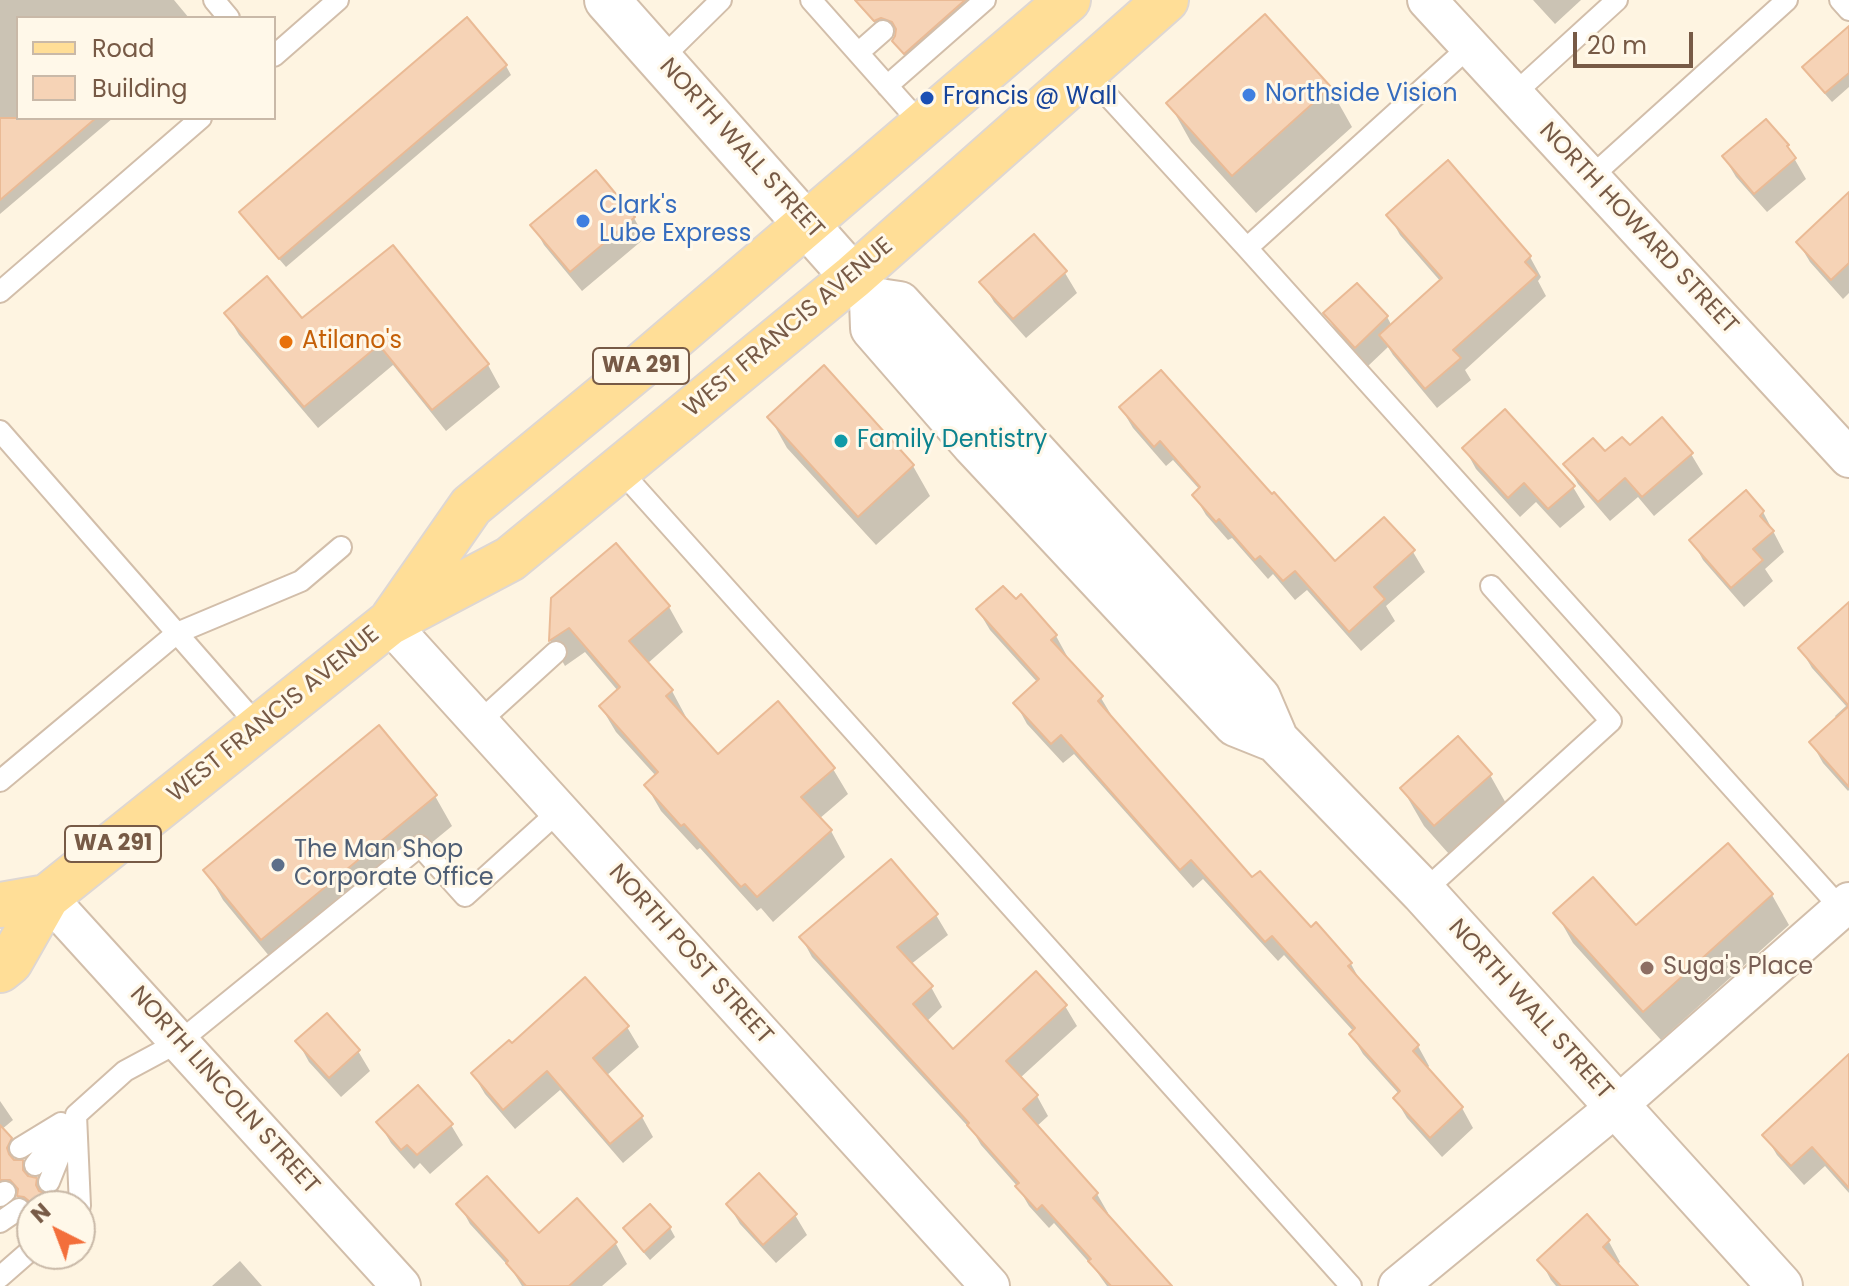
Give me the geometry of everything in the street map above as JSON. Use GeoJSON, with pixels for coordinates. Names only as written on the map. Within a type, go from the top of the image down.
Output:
{"type":"FeatureCollection","features":[{"type":"Feature","properties":{"kind":"main road","name":"WEST FRANCIS AVENUE"},"geometry":{"type":"LineString","coordinates":[[0,970],[10,962],[47,897],[389,623],[510,559],[619,469],[863,288],[1085,71],[1166,0]]}},
{"type":"Feature","properties":{"kind":"main road","name":"WEST FRANCIS AVENUE"},"geometry":{"type":"LineString","coordinates":[[389,623],[471,506],[808,223],[1060,2]]}},
{"type":"Feature","properties":{"kind":"main road","name":"WEST FRANCIS AVENUE"},"geometry":{"type":"LineString","coordinates":[[0,905],[47,897]]}},
{"type":"Feature","properties":{"kind":"street","name":"NORTH WALL STREET"},"geometry":{"type":"LineString","coordinates":[[607,0],[863,288],[873,328],[974,444],[1236,724],[1276,740],[1423,892],[1780,1286]]}},
{"type":"Feature","properties":{"kind":"street","name":"NORTH HOWARD STREET"},"geometry":{"type":"LineString","coordinates":[[1427,0],[1849,458]]}},
{"type":"Feature","properties":{"kind":"street","name":"NORTH POST STREET"},"geometry":{"type":"LineString","coordinates":[[389,623],[990,1286]]}},
{"type":"Feature","properties":{"kind":"street","name":"NORTH LINCOLN STREET"},"geometry":{"type":"LineString","coordinates":[[47,897],[401,1286]]}},
{"type":"Feature","properties":{"kind":"street"},"geometry":{"type":"LineString","coordinates":[[1398,1286],[1617,1106],[1846,909]]}},
{"type":"Feature","properties":{"kind":"lane"},"geometry":{"type":"LineString","coordinates":[[214,0],[227,16]]}},
{"type":"Feature","properties":{"kind":"lane"},"geometry":{"type":"LineString","coordinates":[[276,54],[338,0]]}},
{"type":"Feature","properties":{"kind":"lane"},"geometry":{"type":"LineString","coordinates":[[661,59],[721,0]]}},
{"type":"Feature","properties":{"kind":"lane"},"geometry":{"type":"LineString","coordinates":[[811,0],[922,125]]}},
{"type":"Feature","properties":{"kind":"lane"},"geometry":{"type":"LineString","coordinates":[[887,86],[985,0]]}},
{"type":"Feature","properties":{"kind":"lane"},"geometry":{"type":"LineString","coordinates":[[1514,94],[1617,0]]}},
{"type":"Feature","properties":{"kind":"lane"},"geometry":{"type":"LineString","coordinates":[[1591,177],[1787,0]]}},
{"type":"Feature","properties":{"kind":"lane"},"geometry":{"type":"LineString","coordinates":[[1840,0],[1849,10]]}},
{"type":"Feature","properties":{"kind":"lane"},"geometry":{"type":"LineString","coordinates":[[858,53],[883,31]]}},
{"type":"Feature","properties":{"kind":"lane"},"geometry":{"type":"LineString","coordinates":[[1247,248],[1470,46]]}},
{"type":"Feature","properties":{"kind":"lane"},"geometry":{"type":"LineString","coordinates":[[1085,71],[1846,909]]}},
{"type":"Feature","properties":{"kind":"lane"},"geometry":{"type":"LineString","coordinates":[[0,292],[199,120]]}},
{"type":"Feature","properties":{"kind":"lane"},"geometry":{"type":"LineString","coordinates":[[0,431],[259,727]]}},
{"type":"Feature","properties":{"kind":"lane"},"geometry":{"type":"LineString","coordinates":[[619,469],[1351,1286]]}},
{"type":"Feature","properties":{"kind":"lane"},"geometry":{"type":"LineString","coordinates":[[0,781],[177,633],[301,581],[341,547]]}},
{"type":"Feature","properties":{"kind":"lane"},"geometry":{"type":"LineString","coordinates":[[1423,892],[1611,721],[1491,586]]}},
{"type":"Feature","properties":{"kind":"lane"},"geometry":{"type":"LineString","coordinates":[[479,722],[556,652]]}},
{"type":"Feature","properties":{"kind":"lane"},"geometry":{"type":"LineString","coordinates":[[35,1165],[76,1115],[125,1071],[179,1042],[420,846],[465,896],[559,811]]}},
{"type":"Feature","properties":{"kind":"lane"},"geometry":{"type":"LineString","coordinates":[[20,1148],[76,1115]]}},
{"type":"Feature","properties":{"kind":"lane"},"geometry":{"type":"LineString","coordinates":[[49,1182],[76,1115]]}},
{"type":"Feature","properties":{"kind":"lane"},"geometry":{"type":"LineString","coordinates":[[76,1115],[79,1190]]}},
{"type":"Feature","properties":{"kind":"lane"},"geometry":{"type":"LineString","coordinates":[[0,1277],[16,1263]]}},
{"type":"Feature","properties":{"kind":"building"},"geometry":{"type":"Polygon","coordinates":[[[855,0],[965,0],[904,54],[892,41],[896,29],[892,22],[881,18],[874,21],[855,0]]]}},
{"type":"Feature","properties":{"kind":"building","name":"Northside Vision"},"geometry":{"type":"Polygon","coordinates":[[[1265,14],[1331,87],[1232,176],[1166,103],[1265,14]]]}},
{"type":"Feature","properties":{"kind":"building"},"geometry":{"type":"Polygon","coordinates":[[[467,17],[507,65],[279,259],[239,212],[467,17]]]}},
{"type":"Feature","properties":{"kind":"building"},"geometry":{"type":"Polygon","coordinates":[[[1849,26],[1849,73],[1825,93],[1802,67],[1849,26]]]}},
{"type":"Feature","properties":{"kind":"building"},"geometry":{"type":"Polygon","coordinates":[[[0,118],[94,120],[0,200],[0,118]]]}},
{"type":"Feature","properties":{"kind":"building"},"geometry":{"type":"Polygon","coordinates":[[[1766,119],[1796,158],[1754,194],[1722,156],[1766,119]]]}},
{"type":"Feature","properties":{"kind":"building"},"geometry":{"type":"Polygon","coordinates":[[[1448,160],[1531,256],[1525,262],[1537,275],[1453,350],[1461,358],[1425,389],[1379,335],[1442,278],[1386,215],[1448,160]]]}},
{"type":"Feature","properties":{"kind":"building","name":"Clark's Lube Express"},"geometry":{"type":"Polygon","coordinates":[[[596,170],[635,217],[570,272],[530,225],[596,170]]]}},
{"type":"Feature","properties":{"kind":"building"},"geometry":{"type":"Polygon","coordinates":[[[1849,192],[1849,263],[1831,280],[1796,242],[1849,192]]]}},
{"type":"Feature","properties":{"kind":"building"},"geometry":{"type":"Polygon","coordinates":[[[1034,234],[1067,271],[1013,319],[979,282],[1034,234]]]}},
{"type":"Feature","properties":{"kind":"building"},"geometry":{"type":"Polygon","coordinates":[[[393,245],[489,364],[432,410],[379,345],[304,407],[224,313],[267,276],[302,318],[393,245]]]}},
{"type":"Feature","properties":{"kind":"building"},"geometry":{"type":"Polygon","coordinates":[[[1357,283],[1388,316],[1355,348],[1323,313],[1357,283]]]}},
{"type":"Feature","properties":{"kind":"building","name":"Family Dentistry"},"geometry":{"type":"Polygon","coordinates":[[[824,365],[914,465],[858,517],[767,417],[824,365]]]}},
{"type":"Feature","properties":{"kind":"building"},"geometry":{"type":"Polygon","coordinates":[[[1161,370],[1335,561],[1384,517],[1415,550],[1374,587],[1385,599],[1349,632],[1295,571],[1283,581],[1260,556],[1255,560],[1219,519],[1216,522],[1192,495],[1200,487],[1160,441],[1154,447],[1119,407],[1161,370]]]}},
{"type":"Feature","properties":{"kind":"building"},"geometry":{"type":"Polygon","coordinates":[[[1505,409],[1575,486],[1548,509],[1524,483],[1508,498],[1462,448],[1505,409]]]}},
{"type":"Feature","properties":{"kind":"building"},"geometry":{"type":"Polygon","coordinates":[[[1662,417],[1693,453],[1642,497],[1625,478],[1598,502],[1563,464],[1593,438],[1605,451],[1622,437],[1630,445],[1662,417]]]}},
{"type":"Feature","properties":{"kind":"building"},"geometry":{"type":"Polygon","coordinates":[[[1746,490],[1764,511],[1760,516],[1774,531],[1753,549],[1763,560],[1731,588],[1689,540],[1746,490]]]}},
{"type":"Feature","properties":{"kind":"building"},"geometry":{"type":"Polygon","coordinates":[[[616,543],[670,606],[629,641],[673,690],[666,696],[718,754],[778,701],[835,768],[801,797],[832,830],[757,897],[745,884],[741,887],[644,785],[658,772],[599,706],[620,687],[569,628],[549,641],[551,598],[616,543]]]}},
{"type":"Feature","properties":{"kind":"building"},"geometry":{"type":"Polygon","coordinates":[[[1003,586],[1016,599],[1021,594],[1057,635],[1051,640],[1103,696],[1098,701],[1252,877],[1260,871],[1311,927],[1316,922],[1352,963],[1348,966],[1419,1045],[1413,1051],[1463,1107],[1430,1138],[1393,1098],[1400,1091],[1349,1034],[1355,1028],[1272,936],[1265,942],[1191,860],[1180,870],[1061,735],[1051,744],[1013,703],[1039,679],[976,609],[1003,586]]]}},
{"type":"Feature","properties":{"kind":"building"},"geometry":{"type":"Polygon","coordinates":[[[1849,602],[1849,706],[1798,648],[1849,602]]]}},
{"type":"Feature","properties":{"kind":"building"},"geometry":{"type":"Polygon","coordinates":[[[1849,706],[1849,787],[1809,742],[1849,706]]]}},
{"type":"Feature","properties":{"kind":"building"},"geometry":{"type":"Polygon","coordinates":[[[379,725],[437,795],[261,940],[203,870],[379,725]]]}},
{"type":"Feature","properties":{"kind":"building"},"geometry":{"type":"Polygon","coordinates":[[[1458,736],[1492,774],[1434,826],[1400,788],[1458,736]]]}},
{"type":"Feature","properties":{"kind":"building","name":"Suga's Place"},"geometry":{"type":"Polygon","coordinates":[[[1728,843],[1773,894],[1643,1012],[1553,913],[1593,877],[1636,925],[1728,843]]]}},
{"type":"Feature","properties":{"kind":"building"},"geometry":{"type":"Polygon","coordinates":[[[891,859],[938,914],[897,947],[933,986],[913,1004],[953,1049],[1036,971],[1067,1005],[1006,1061],[1038,1095],[1023,1109],[1098,1193],[1093,1198],[1172,1286],[1111,1286],[1042,1205],[1037,1210],[1015,1186],[1019,1183],[967,1125],[969,1123],[799,937],[891,859]]]}},
{"type":"Feature","properties":{"kind":"building"},"geometry":{"type":"Polygon","coordinates":[[[585,977],[629,1026],[593,1058],[643,1116],[610,1144],[547,1071],[503,1110],[471,1073],[509,1040],[512,1043],[585,977]]]}},
{"type":"Feature","properties":{"kind":"building"},"geometry":{"type":"Polygon","coordinates":[[[327,1013],[360,1050],[329,1078],[295,1041],[327,1013]]]}},
{"type":"Feature","properties":{"kind":"building"},"geometry":{"type":"Polygon","coordinates":[[[1849,1054],[1849,1188],[1812,1147],[1791,1166],[1762,1135],[1849,1054]]]}},
{"type":"Feature","properties":{"kind":"building"},"geometry":{"type":"Polygon","coordinates":[[[418,1085],[453,1124],[417,1155],[407,1145],[401,1150],[376,1122],[418,1085]]]}},
{"type":"Feature","properties":{"kind":"building"},"geometry":{"type":"Polygon","coordinates":[[[0,1125],[12,1138],[7,1148],[9,1154],[14,1160],[23,1160],[23,1170],[28,1176],[37,1178],[38,1190],[18,1190],[10,1180],[0,1180],[0,1125]]]}},
{"type":"Feature","properties":{"kind":"building"},"geometry":{"type":"Polygon","coordinates":[[[759,1173],[797,1214],[763,1245],[726,1204],[759,1173]]]}},
{"type":"Feature","properties":{"kind":"building"},"geometry":{"type":"Polygon","coordinates":[[[487,1176],[539,1233],[577,1198],[617,1242],[569,1286],[526,1286],[506,1263],[508,1261],[456,1204],[487,1176]]]}},
{"type":"Feature","properties":{"kind":"building"},"geometry":{"type":"Polygon","coordinates":[[[650,1204],[671,1227],[644,1252],[623,1228],[650,1204]]]}},
{"type":"Feature","properties":{"kind":"building"},"geometry":{"type":"Polygon","coordinates":[[[1587,1214],[1610,1240],[1603,1247],[1638,1286],[1561,1286],[1537,1260],[1587,1214]]]}},
{"type":"Feature","properties":{"kind":"place","name":"Northside Vision"},"geometry":{"type":"Point","coordinates":[1249,95]}},
{"type":"Feature","properties":{"kind":"place","name":"Francis @ Wall"},"geometry":{"type":"Point","coordinates":[927,98]}},
{"type":"Feature","properties":{"kind":"place","name":"Clark's Lube Express"},"geometry":{"type":"Point","coordinates":[583,221]}},
{"type":"Feature","properties":{"kind":"place","name":"Atilano's"},"geometry":{"type":"Point","coordinates":[286,342]}},
{"type":"Feature","properties":{"kind":"place","name":"Family Dentistry"},"geometry":{"type":"Point","coordinates":[841,441]}},
{"type":"Feature","properties":{"kind":"place","name":"The Man Shop Corporate Office"},"geometry":{"type":"Point","coordinates":[278,865]}},
{"type":"Feature","properties":{"kind":"place","name":"Suga's Place"},"geometry":{"type":"Point","coordinates":[1647,968]}}]}
